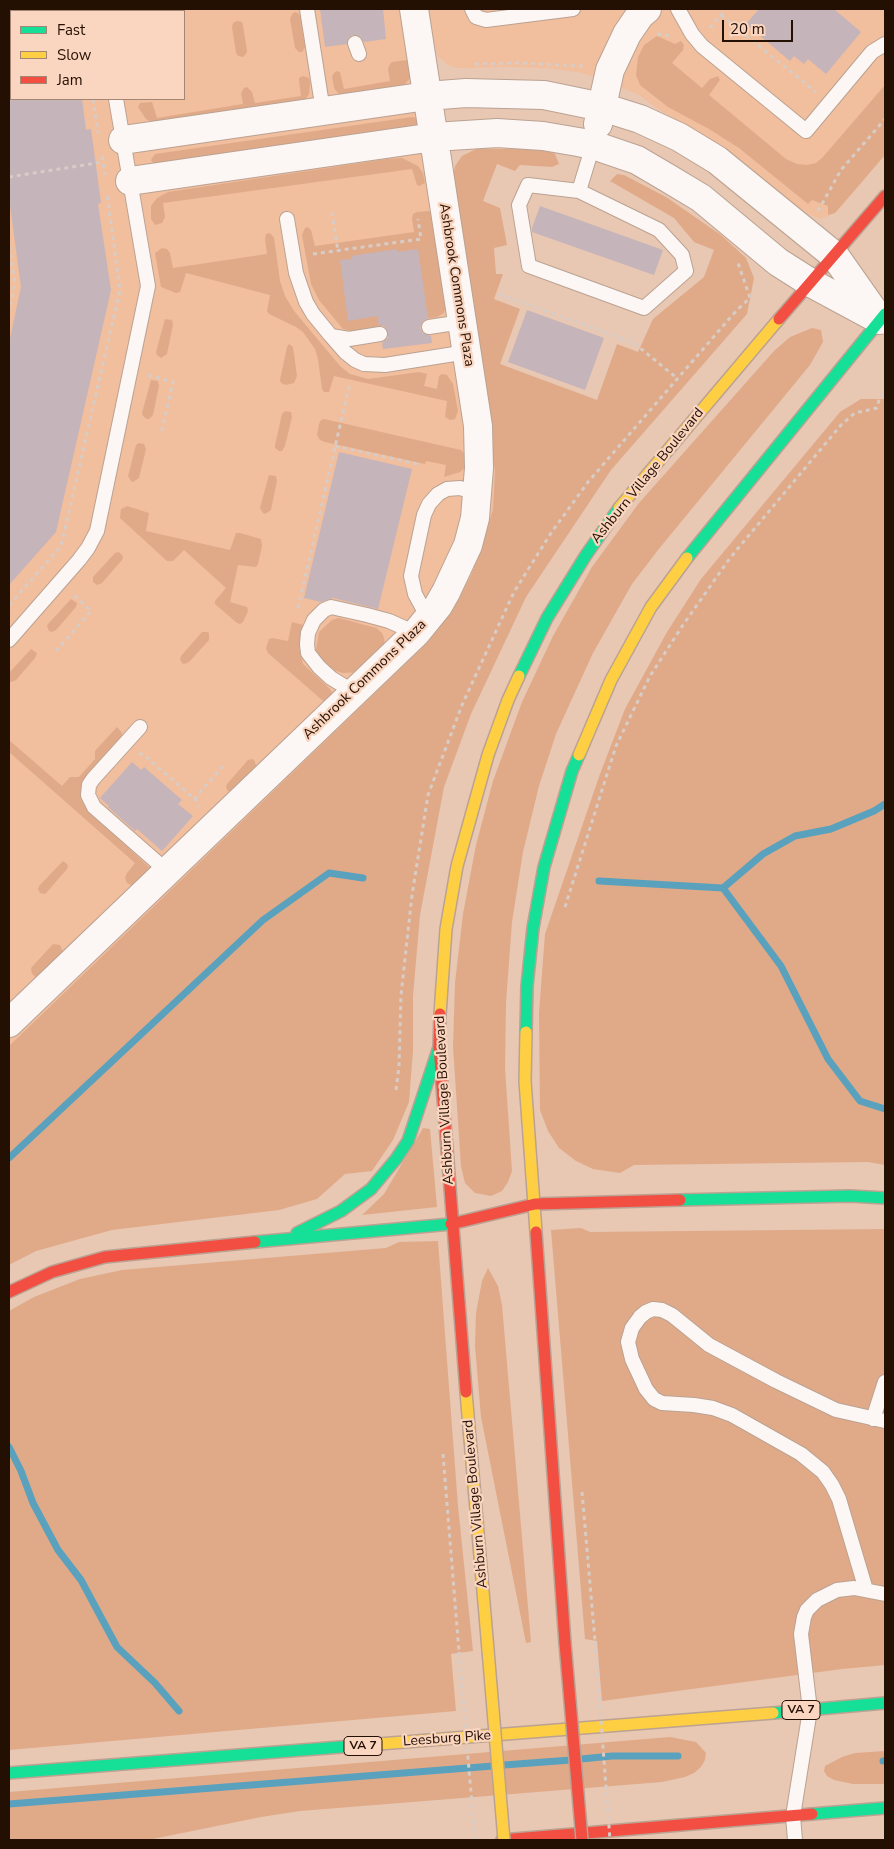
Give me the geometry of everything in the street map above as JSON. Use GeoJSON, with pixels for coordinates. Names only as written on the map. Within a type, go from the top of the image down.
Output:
{"type":"FeatureCollection","features":[{"type":"Feature","properties":{"kind":"main road","name":"Ashburn Village Boulevard"},"geometry":{"type":"LineString","coordinates":[[503,1840],[439,1047],[440,990],[446,928],[459,857],[488,755],[508,700],[547,618],[586,555],[623,503],[885,196]]}},
{"type":"Feature","properties":{"kind":"main road"},"geometry":{"type":"LineString","coordinates":[[582,1840],[565,1643],[526,1080],[527,986],[533,928],[544,867],[572,771],[611,680],[651,606],[701,539],[883,317]]}},
{"type":"Feature","properties":{"kind":"main road"},"geometry":{"type":"LineString","coordinates":[[286,1239],[340,1211],[371,1189],[396,1159],[408,1140],[439,1047]]}},
{"type":"Feature","properties":{"kind":"main road"},"geometry":{"type":"LineString","coordinates":[[9,1292],[52,1272],[105,1257],[452,1224],[535,1204],[850,1196],[885,1198]]}},
{"type":"Feature","properties":{"kind":"main road","name":"Leesburg Pike"},"geometry":{"type":"LineString","coordinates":[[9,1773],[810,1710],[885,1702]]}},
{"type":"Feature","properties":{"kind":"main road"},"geometry":{"type":"LineString","coordinates":[[503,1840],[885,1808]]}},
{"type":"Feature","properties":{"kind":"street","name":"Ashbrook Commons Plaza"},"geometry":{"type":"LineString","coordinates":[[9,1022],[422,625],[446,592],[468,545],[475,518],[480,468],[478,426],[414,9]]}},
{"type":"Feature","properties":{"kind":"street"},"geometry":{"type":"LineString","coordinates":[[594,145],[610,70],[627,34],[640,15],[651,21]]}},
{"type":"Feature","properties":{"kind":"street"},"geometry":{"type":"LineString","coordinates":[[108,143],[426,96],[466,93],[512,93],[562,98],[602,107],[640,119],[679,137],[717,160],[835,256],[883,317]]}},
{"type":"Feature","properties":{"kind":"street"},"geometry":{"type":"LineString","coordinates":[[114,185],[434,137],[497,133],[543,136],[594,145],[637,160],[701,198],[778,262],[811,284],[883,317]]}},
{"type":"Feature","properties":{"kind":"lane"},"geometry":{"type":"LineString","coordinates":[[307,9],[323,111]]}},
{"type":"Feature","properties":{"kind":"lane"},"geometry":{"type":"LineString","coordinates":[[472,9],[476,16],[486,20],[573,9]]}},
{"type":"Feature","properties":{"kind":"lane"},"geometry":{"type":"LineString","coordinates":[[678,9],[692,34],[702,46],[806,131],[872,52],[885,44]]}},
{"type":"Feature","properties":{"kind":"lane"},"geometry":{"type":"LineString","coordinates":[[9,640],[88,548],[97,531],[148,286],[114,185],[108,143],[116,100]]}},
{"type":"Feature","properties":{"kind":"lane"},"geometry":{"type":"LineString","coordinates":[[579,191],[594,145]]}},
{"type":"Feature","properties":{"kind":"lane"},"geometry":{"type":"LineString","coordinates":[[528,185],[579,191],[659,230],[682,255],[686,271],[644,308],[529,266],[519,204],[528,185]]}},
{"type":"Feature","properties":{"kind":"lane"},"geometry":{"type":"LineString","coordinates":[[287,219],[301,291],[313,314],[354,360],[374,365],[466,352]]}},
{"type":"Feature","properties":{"kind":"lane"},"geometry":{"type":"LineString","coordinates":[[429,327],[462,322]]}},
{"type":"Feature","properties":{"kind":"lane"},"geometry":{"type":"LineString","coordinates":[[331,336],[349,338],[380,334]]}},
{"type":"Feature","properties":{"kind":"lane"},"geometry":{"type":"LineString","coordinates":[[354,692],[331,678],[308,654],[308,633],[314,620],[324,610],[331,607],[389,621],[422,625],[411,576],[424,515],[429,504],[438,494],[447,489],[460,488],[477,493]]}},
{"type":"Feature","properties":{"kind":"lane"},"geometry":{"type":"LineString","coordinates":[[140,726],[93,779],[89,786],[88,795],[94,808],[167,871]]}},
{"type":"Feature","properties":{"kind":"lane"},"geometry":{"type":"LineString","coordinates":[[866,1590],[839,1499],[823,1472],[801,1454],[732,1415],[712,1408],[662,1403],[654,1399],[646,1389],[632,1359],[628,1342],[632,1328],[640,1317],[652,1310],[662,1310],[672,1315],[709,1346],[776,1381],[836,1410],[879,1420],[885,1382]]}},
{"type":"Feature","properties":{"kind":"lane"},"geometry":{"type":"LineString","coordinates":[[795,1840],[794,1816],[810,1710],[801,1634],[805,1614],[817,1600],[832,1592],[848,1588],[885,1594]]}},
{"type":"Feature","properties":{"kind":"path"},"geometry":{"type":"LineString","coordinates":[[651,21],[672,36],[692,34],[708,30],[726,9]]}},
{"type":"Feature","properties":{"kind":"path"},"geometry":{"type":"LineString","coordinates":[[721,15],[830,103]]}},
{"type":"Feature","properties":{"kind":"path"},"geometry":{"type":"LineString","coordinates":[[475,64],[520,63],[581,66],[590,61]]}},
{"type":"Feature","properties":{"kind":"path"},"geometry":{"type":"LineString","coordinates":[[9,605],[62,546],[120,290],[114,185],[103,162],[108,143],[93,100]]}},
{"type":"Feature","properties":{"kind":"path"},"geometry":{"type":"LineString","coordinates":[[815,216],[841,170],[885,119]]}},
{"type":"Feature","properties":{"kind":"path"},"geometry":{"type":"LineString","coordinates":[[9,177],[103,162]]}},
{"type":"Feature","properties":{"kind":"path"},"geometry":{"type":"LineString","coordinates":[[332,212],[338,252]]}},
{"type":"Feature","properties":{"kind":"path"},"geometry":{"type":"LineString","coordinates":[[312,248],[313,256],[421,239],[418,219]]}},
{"type":"Feature","properties":{"kind":"path"},"geometry":{"type":"LineString","coordinates":[[9,246],[15,284],[9,310]]}},
{"type":"Feature","properties":{"kind":"path"},"geometry":{"type":"LineString","coordinates":[[396,1093],[399,1066],[401,995],[412,895],[428,795],[462,705],[514,592],[551,534],[588,482],[736,311],[750,298],[745,280],[733,256]]}},
{"type":"Feature","properties":{"kind":"path"},"geometry":{"type":"LineString","coordinates":[[499,294],[634,343],[678,379]]}},
{"type":"Feature","properties":{"kind":"path"},"geometry":{"type":"LineString","coordinates":[[103,363],[173,382],[161,434]]}},
{"type":"Feature","properties":{"kind":"path"},"geometry":{"type":"LineString","coordinates":[[298,609],[350,382]]}},
{"type":"Feature","properties":{"kind":"path"},"geometry":{"type":"LineString","coordinates":[[564,908],[616,746],[650,676],[730,558],[841,425],[855,413],[877,408],[879,400],[885,392]]}},
{"type":"Feature","properties":{"kind":"path"},"geometry":{"type":"LineString","coordinates":[[335,446],[417,464]]}},
{"type":"Feature","properties":{"kind":"path"},"geometry":{"type":"LineString","coordinates":[[43,566],[91,611],[56,651]]}},
{"type":"Feature","properties":{"kind":"path"},"geometry":{"type":"LineString","coordinates":[[134,752],[145,756],[194,799],[199,805],[199,810]]}},
{"type":"Feature","properties":{"kind":"path"},"geometry":{"type":"LineString","coordinates":[[194,799],[226,764]]}},
{"type":"Feature","properties":{"kind":"path"},"geometry":{"type":"LineString","coordinates":[[443,1445],[475,1840]]}},
{"type":"Feature","properties":{"kind":"path"},"geometry":{"type":"LineString","coordinates":[[582,1492],[610,1840]]}},
{"type":"Feature","properties":{"kind":"shaded area"},"geometry":{"type":"Polygon","coordinates":[[[9,9],[885,9],[885,155],[835,213],[821,219],[803,212],[722,146],[661,111],[639,95],[605,80],[578,72],[547,68],[458,68],[448,65],[438,56],[435,48],[495,471],[493,509],[471,575],[452,611],[430,641],[9,1046],[9,9]]]}},
{"type":"Feature","properties":{"kind":"shaded area"},"geometry":{"type":"Polygon","coordinates":[[[295,12],[300,16],[305,47],[302,52],[295,48],[290,19],[295,12]]]}},
{"type":"Feature","properties":{"kind":"shaded area"},"geometry":{"type":"Polygon","coordinates":[[[237,21],[242,22],[243,25],[247,51],[243,57],[238,56],[236,53],[232,27],[233,23],[237,21]]]}},
{"type":"Feature","properties":{"kind":"shaded area"},"geometry":{"type":"Polygon","coordinates":[[[657,36],[675,44],[681,41],[684,45],[683,50],[672,63],[702,88],[710,79],[718,76],[720,80],[709,95],[786,159],[797,164],[807,165],[816,163],[823,157],[885,85],[885,155],[835,213],[828,215],[828,206],[812,200],[808,204],[739,148],[668,107],[640,85],[636,75],[638,57],[644,45],[657,36]]]}},
{"type":"Feature","properties":{"kind":"shaded area"},"geometry":{"type":"Polygon","coordinates":[[[407,60],[411,72],[410,78],[403,87],[343,96],[334,88],[332,76],[336,71],[340,72],[344,89],[390,81],[388,69],[390,64],[407,60]]]}},
{"type":"Feature","properties":{"kind":"shaded area"},"geometry":{"type":"Polygon","coordinates":[[[303,76],[309,78],[310,83],[309,94],[303,103],[156,124],[146,119],[138,107],[140,103],[152,102],[157,118],[243,104],[241,93],[247,87],[252,92],[255,103],[301,96],[299,78],[303,76]]]}},
{"type":"Feature","properties":{"kind":"shaded area"},"geometry":{"type":"Polygon","coordinates":[[[412,117],[419,119],[417,126],[154,164],[151,160],[155,154],[412,117]]]}},
{"type":"Feature","properties":{"kind":"shaded area"},"geometry":{"type":"Polygon","coordinates":[[[476,149],[548,151],[555,154],[559,164],[552,167],[520,165],[515,171],[497,164],[483,201],[500,208],[507,245],[494,248],[496,274],[503,274],[494,299],[520,309],[500,364],[597,400],[617,344],[638,352],[653,319],[704,277],[714,250],[694,242],[674,218],[610,181],[617,174],[624,175],[666,197],[721,235],[746,258],[754,278],[747,314],[611,470],[526,597],[471,714],[444,787],[420,915],[413,996],[413,1051],[409,1102],[393,1140],[372,1171],[345,1174],[317,1199],[279,1210],[112,1230],[36,1251],[9,1265],[9,1046],[429,641],[452,611],[471,575],[493,509],[495,471],[453,177],[455,166],[462,156],[476,149]]]}},
{"type":"Feature","properties":{"kind":"shaded area"},"geometry":{"type":"Polygon","coordinates":[[[402,158],[418,166],[423,173],[425,183],[417,185],[412,169],[163,203],[165,217],[162,223],[155,225],[151,219],[151,206],[157,198],[168,192],[402,158]]]}},
{"type":"Feature","properties":{"kind":"shaded area"},"geometry":{"type":"Polygon","coordinates":[[[429,211],[432,214],[446,305],[444,313],[437,317],[351,331],[343,329],[319,300],[311,284],[302,235],[305,228],[308,227],[311,230],[315,246],[414,232],[413,214],[429,211]]]}},
{"type":"Feature","properties":{"kind":"shaded area"},"geometry":{"type":"Polygon","coordinates":[[[270,233],[274,238],[280,281],[285,296],[294,311],[340,366],[350,374],[368,379],[419,372],[427,374],[424,386],[437,389],[439,376],[442,374],[447,375],[453,384],[458,411],[455,419],[450,420],[445,417],[447,401],[334,376],[329,392],[324,392],[315,349],[303,332],[269,314],[267,311],[270,295],[186,273],[180,292],[176,293],[161,287],[155,253],[162,248],[167,249],[170,253],[173,268],[267,254],[265,239],[266,234],[270,233]]]}},
{"type":"Feature","properties":{"kind":"shaded area"},"geometry":{"type":"Polygon","coordinates":[[[165,319],[172,320],[173,325],[167,354],[161,358],[156,352],[165,319]]]}},
{"type":"Feature","properties":{"kind":"shaded area"},"geometry":{"type":"Polygon","coordinates":[[[812,328],[821,330],[823,342],[810,365],[632,584],[593,653],[556,734],[539,786],[523,852],[512,922],[506,1003],[505,1068],[512,1171],[502,1191],[491,1196],[475,1193],[465,1183],[461,1166],[453,1047],[455,983],[463,914],[476,845],[493,781],[522,702],[553,636],[592,567],[639,503],[774,351],[790,337],[812,328]]]}},
{"type":"Feature","properties":{"kind":"shaded area"},"geometry":{"type":"Polygon","coordinates":[[[289,344],[293,347],[297,376],[294,383],[286,385],[281,383],[280,380],[289,344]]]}},
{"type":"Feature","properties":{"kind":"shaded area"},"geometry":{"type":"Polygon","coordinates":[[[151,380],[158,381],[159,386],[153,415],[147,419],[142,413],[151,380]]]}},
{"type":"Feature","properties":{"kind":"shaded area"},"geometry":{"type":"Polygon","coordinates":[[[861,399],[885,399],[885,1165],[868,1162],[634,1165],[620,1173],[593,1169],[576,1161],[559,1148],[548,1131],[540,1110],[539,1013],[545,934],[600,774],[625,709],[667,632],[701,579],[840,412],[861,399]]]}},
{"type":"Feature","properties":{"kind":"shaded area"},"geometry":{"type":"Polygon","coordinates":[[[285,411],[291,412],[292,417],[285,446],[282,451],[279,451],[275,448],[275,445],[282,414],[285,411]]]}},
{"type":"Feature","properties":{"kind":"shaded area"},"geometry":{"type":"Polygon","coordinates":[[[324,419],[461,450],[467,457],[467,466],[460,472],[444,477],[446,465],[426,461],[425,464],[325,442],[320,440],[317,435],[319,424],[324,419]]]}},
{"type":"Feature","properties":{"kind":"shaded area"},"geometry":{"type":"Polygon","coordinates":[[[139,443],[144,444],[146,449],[139,478],[133,482],[128,476],[136,445],[139,443]]]}},
{"type":"Feature","properties":{"kind":"shaded area"},"geometry":{"type":"Polygon","coordinates":[[[269,475],[276,476],[277,481],[271,510],[265,514],[260,508],[269,475]]]}},
{"type":"Feature","properties":{"kind":"shaded area"},"geometry":{"type":"Polygon","coordinates":[[[127,506],[149,513],[146,531],[230,550],[236,533],[261,539],[262,546],[256,567],[238,565],[230,602],[247,607],[248,611],[243,622],[237,623],[215,604],[215,601],[226,588],[184,550],[173,561],[167,561],[120,518],[121,509],[127,506]]]}},
{"type":"Feature","properties":{"kind":"shaded area"},"geometry":{"type":"Polygon","coordinates":[[[119,552],[123,556],[122,560],[102,583],[97,585],[93,582],[93,577],[115,553],[119,552]]]}},
{"type":"Feature","properties":{"kind":"shaded area"},"geometry":{"type":"Polygon","coordinates":[[[71,599],[77,603],[76,607],[56,630],[49,631],[48,624],[71,599]]]}},
{"type":"Feature","properties":{"kind":"shaded area"},"geometry":{"type":"Polygon","coordinates":[[[339,618],[376,628],[382,633],[384,638],[385,645],[359,672],[343,673],[336,671],[321,660],[316,650],[319,632],[332,620],[339,618]]]}},
{"type":"Feature","properties":{"kind":"shaded area"},"geometry":{"type":"Polygon","coordinates":[[[292,622],[303,625],[299,648],[303,664],[332,693],[332,696],[325,701],[268,653],[266,648],[269,639],[288,641],[292,622]]]}},
{"type":"Feature","properties":{"kind":"shaded area"},"geometry":{"type":"Polygon","coordinates":[[[202,632],[209,633],[209,640],[189,662],[182,663],[181,656],[202,632]]]}},
{"type":"Feature","properties":{"kind":"shaded area"},"geometry":{"type":"Polygon","coordinates":[[[31,649],[37,653],[35,658],[16,680],[9,681],[9,673],[31,649]]]}},
{"type":"Feature","properties":{"kind":"shaded area"},"geometry":{"type":"Polygon","coordinates":[[[117,727],[122,733],[122,737],[84,779],[81,796],[87,809],[151,869],[134,887],[127,883],[125,878],[135,863],[9,752],[9,740],[62,786],[70,777],[79,777],[95,759],[95,751],[117,727]]]}},
{"type":"Feature","properties":{"kind":"shaded area"},"geometry":{"type":"Polygon","coordinates":[[[252,759],[257,768],[232,792],[228,791],[226,788],[227,784],[248,760],[252,759]]]}},
{"type":"Feature","properties":{"kind":"shaded area"},"geometry":{"type":"Polygon","coordinates":[[[63,861],[68,865],[67,869],[45,894],[40,893],[39,886],[63,861]]]}},
{"type":"Feature","properties":{"kind":"shaded area"},"geometry":{"type":"Polygon","coordinates":[[[53,944],[60,945],[64,954],[37,978],[32,974],[31,968],[53,944]]]}},
{"type":"Feature","properties":{"kind":"shaded area"},"geometry":{"type":"Polygon","coordinates":[[[423,1128],[430,1129],[437,1207],[362,1215],[384,1194],[423,1128]]]}},
{"type":"Feature","properties":{"kind":"shaded area"},"geometry":{"type":"Polygon","coordinates":[[[581,1228],[590,1232],[885,1229],[885,1665],[602,1701],[597,1641],[585,1639],[551,1230],[581,1228]]]}},
{"type":"Feature","properties":{"kind":"shaded area"},"geometry":{"type":"Polygon","coordinates":[[[438,1241],[458,1506],[473,1651],[451,1654],[456,1711],[9,1750],[9,1311],[34,1297],[80,1279],[122,1270],[386,1248],[399,1242],[438,1241]]]}},
{"type":"Feature","properties":{"kind":"shaded area"},"geometry":{"type":"Polygon","coordinates":[[[488,1268],[498,1286],[502,1305],[531,1642],[526,1643],[481,1417],[475,1346],[476,1313],[482,1281],[488,1268]]]}},
{"type":"Feature","properties":{"kind":"shaded area"},"geometry":{"type":"Polygon","coordinates":[[[670,1737],[696,1742],[706,1753],[701,1767],[694,1773],[662,1782],[300,1811],[148,1840],[9,1840],[9,1792],[670,1737]]]}},
{"type":"Feature","properties":{"kind":"shaded area"},"geometry":{"type":"Polygon","coordinates":[[[885,1751],[885,1784],[853,1784],[834,1780],[827,1776],[824,1771],[825,1766],[842,1757],[855,1753],[885,1751]]]}},
{"type":"Feature","properties":{"kind":"building"},"geometry":{"type":"Polygon","coordinates":[[[320,9],[383,9],[386,39],[364,42],[360,36],[352,35],[348,38],[347,44],[325,47],[320,9]]]}},
{"type":"Feature","properties":{"kind":"building"},"geometry":{"type":"Polygon","coordinates":[[[759,9],[834,9],[861,32],[826,74],[808,59],[804,64],[794,56],[790,61],[746,24],[759,9]]]}},
{"type":"Feature","properties":{"kind":"building"},"geometry":{"type":"Polygon","coordinates":[[[9,99],[82,100],[86,130],[91,129],[101,203],[98,204],[111,290],[56,532],[9,585],[9,343],[21,287],[9,198],[9,99]]]}},
{"type":"Feature","properties":{"kind":"building"},"geometry":{"type":"Polygon","coordinates":[[[540,206],[663,250],[654,275],[532,232],[540,206]]]}},
{"type":"Feature","properties":{"kind":"building"},"geometry":{"type":"Polygon","coordinates":[[[397,249],[397,252],[418,249],[428,318],[423,321],[420,328],[423,333],[431,336],[432,343],[383,349],[382,343],[388,338],[388,332],[384,326],[379,325],[377,316],[348,321],[340,260],[352,259],[351,256],[397,249]]]}},
{"type":"Feature","properties":{"kind":"building"},"geometry":{"type":"Polygon","coordinates":[[[527,310],[604,338],[585,390],[508,362],[527,310]]]}},
{"type":"Feature","properties":{"kind":"building"},"geometry":{"type":"Polygon","coordinates":[[[339,452],[412,469],[378,609],[333,598],[321,602],[304,598],[339,452]]]}},
{"type":"Feature","properties":{"kind":"building"},"geometry":{"type":"Polygon","coordinates":[[[132,762],[141,770],[144,767],[182,800],[178,804],[193,816],[162,851],[137,829],[135,831],[100,798],[132,762]]]}},
{"type":"Feature","properties":{"kind":"waterway"},"geometry":{"type":"LineString","coordinates":[[599,881],[723,888],[763,854],[795,836],[831,829],[874,811],[885,804]]}},
{"type":"Feature","properties":{"kind":"waterway"},"geometry":{"type":"LineString","coordinates":[[9,1158],[263,920],[329,873],[363,878]]}},
{"type":"Feature","properties":{"kind":"waterway"},"geometry":{"type":"LineString","coordinates":[[723,888],[781,966],[828,1059],[860,1101],[885,1109]]}},
{"type":"Feature","properties":{"kind":"waterway"},"geometry":{"type":"LineString","coordinates":[[9,1447],[21,1471],[33,1503],[58,1550],[81,1580],[117,1647],[155,1683],[179,1711]]}},
{"type":"Feature","properties":{"kind":"waterway"},"geometry":{"type":"LineString","coordinates":[[581,1759],[612,1756],[678,1756]]}},
{"type":"Feature","properties":{"kind":"waterway"},"geometry":{"type":"LineString","coordinates":[[504,1765],[571,1760]]}},
{"type":"Feature","properties":{"kind":"waterway"},"geometry":{"type":"LineString","coordinates":[[9,1804],[493,1766]]}},
{"type":"Feature","properties":{"kind":"traffic: fast"},"geometry":{"type":"LineString","coordinates":[[687,558],[885,314]]}},
{"type":"Feature","properties":{"kind":"traffic: fast"},"geometry":{"type":"LineString","coordinates":[[519,676],[547,618],[586,555],[619,508]]}},
{"type":"Feature","properties":{"kind":"traffic: fast"},"geometry":{"type":"LineString","coordinates":[[526,1032],[527,986],[533,928],[544,867],[572,771],[579,755]]}},
{"type":"Feature","properties":{"kind":"traffic: fast"},"geometry":{"type":"LineString","coordinates":[[297,1233],[341,1211],[371,1189],[396,1159],[408,1141],[439,1047]]}},
{"type":"Feature","properties":{"kind":"traffic: fast"},"geometry":{"type":"LineString","coordinates":[[680,1200],[850,1196],[885,1198]]}},
{"type":"Feature","properties":{"kind":"traffic: fast"},"geometry":{"type":"LineString","coordinates":[[255,1242],[451,1224]]}},
{"type":"Feature","properties":{"kind":"traffic: fast"},"geometry":{"type":"LineString","coordinates":[[773,1713],[885,1703]]}},
{"type":"Feature","properties":{"kind":"traffic: fast"},"geometry":{"type":"LineString","coordinates":[[9,1773],[379,1744]]}},
{"type":"Feature","properties":{"kind":"traffic: fast"},"geometry":{"type":"LineString","coordinates":[[812,1814],[885,1808]]}},
{"type":"Feature","properties":{"kind":"traffic: slow"},"geometry":{"type":"LineString","coordinates":[[619,508],[779,319]]}},
{"type":"Feature","properties":{"kind":"traffic: slow"},"geometry":{"type":"LineString","coordinates":[[579,755],[611,680],[651,607],[687,558]]}},
{"type":"Feature","properties":{"kind":"traffic: slow"},"geometry":{"type":"LineString","coordinates":[[440,1014],[446,929],[457,866],[488,755],[519,676]]}},
{"type":"Feature","properties":{"kind":"traffic: slow"},"geometry":{"type":"LineString","coordinates":[[526,1032],[525,1081],[536,1232]]}},
{"type":"Feature","properties":{"kind":"traffic: slow"},"geometry":{"type":"LineString","coordinates":[[466,1392],[488,1650]]}},
{"type":"Feature","properties":{"kind":"traffic: slow"},"geometry":{"type":"LineString","coordinates":[[488,1650],[504,1840]]}},
{"type":"Feature","properties":{"kind":"traffic: slow"},"geometry":{"type":"LineString","coordinates":[[379,1744],[773,1713]]}},
{"type":"Feature","properties":{"kind":"traffic: jam"},"geometry":{"type":"LineString","coordinates":[[779,319],[885,196]]}},
{"type":"Feature","properties":{"kind":"traffic: jam"},"geometry":{"type":"LineString","coordinates":[[440,1014],[439,1047],[466,1392]]}},
{"type":"Feature","properties":{"kind":"traffic: jam"},"geometry":{"type":"LineString","coordinates":[[451,1224],[535,1204],[680,1200]]}},
{"type":"Feature","properties":{"kind":"traffic: jam"},"geometry":{"type":"LineString","coordinates":[[536,1232],[565,1643]]}},
{"type":"Feature","properties":{"kind":"traffic: jam"},"geometry":{"type":"LineString","coordinates":[[9,1292],[52,1272],[105,1257],[255,1242]]}},
{"type":"Feature","properties":{"kind":"traffic: jam"},"geometry":{"type":"LineString","coordinates":[[565,1643],[582,1840]]}},
{"type":"Feature","properties":{"kind":"traffic: jam"},"geometry":{"type":"LineString","coordinates":[[502,1840],[812,1814]]}}]}
